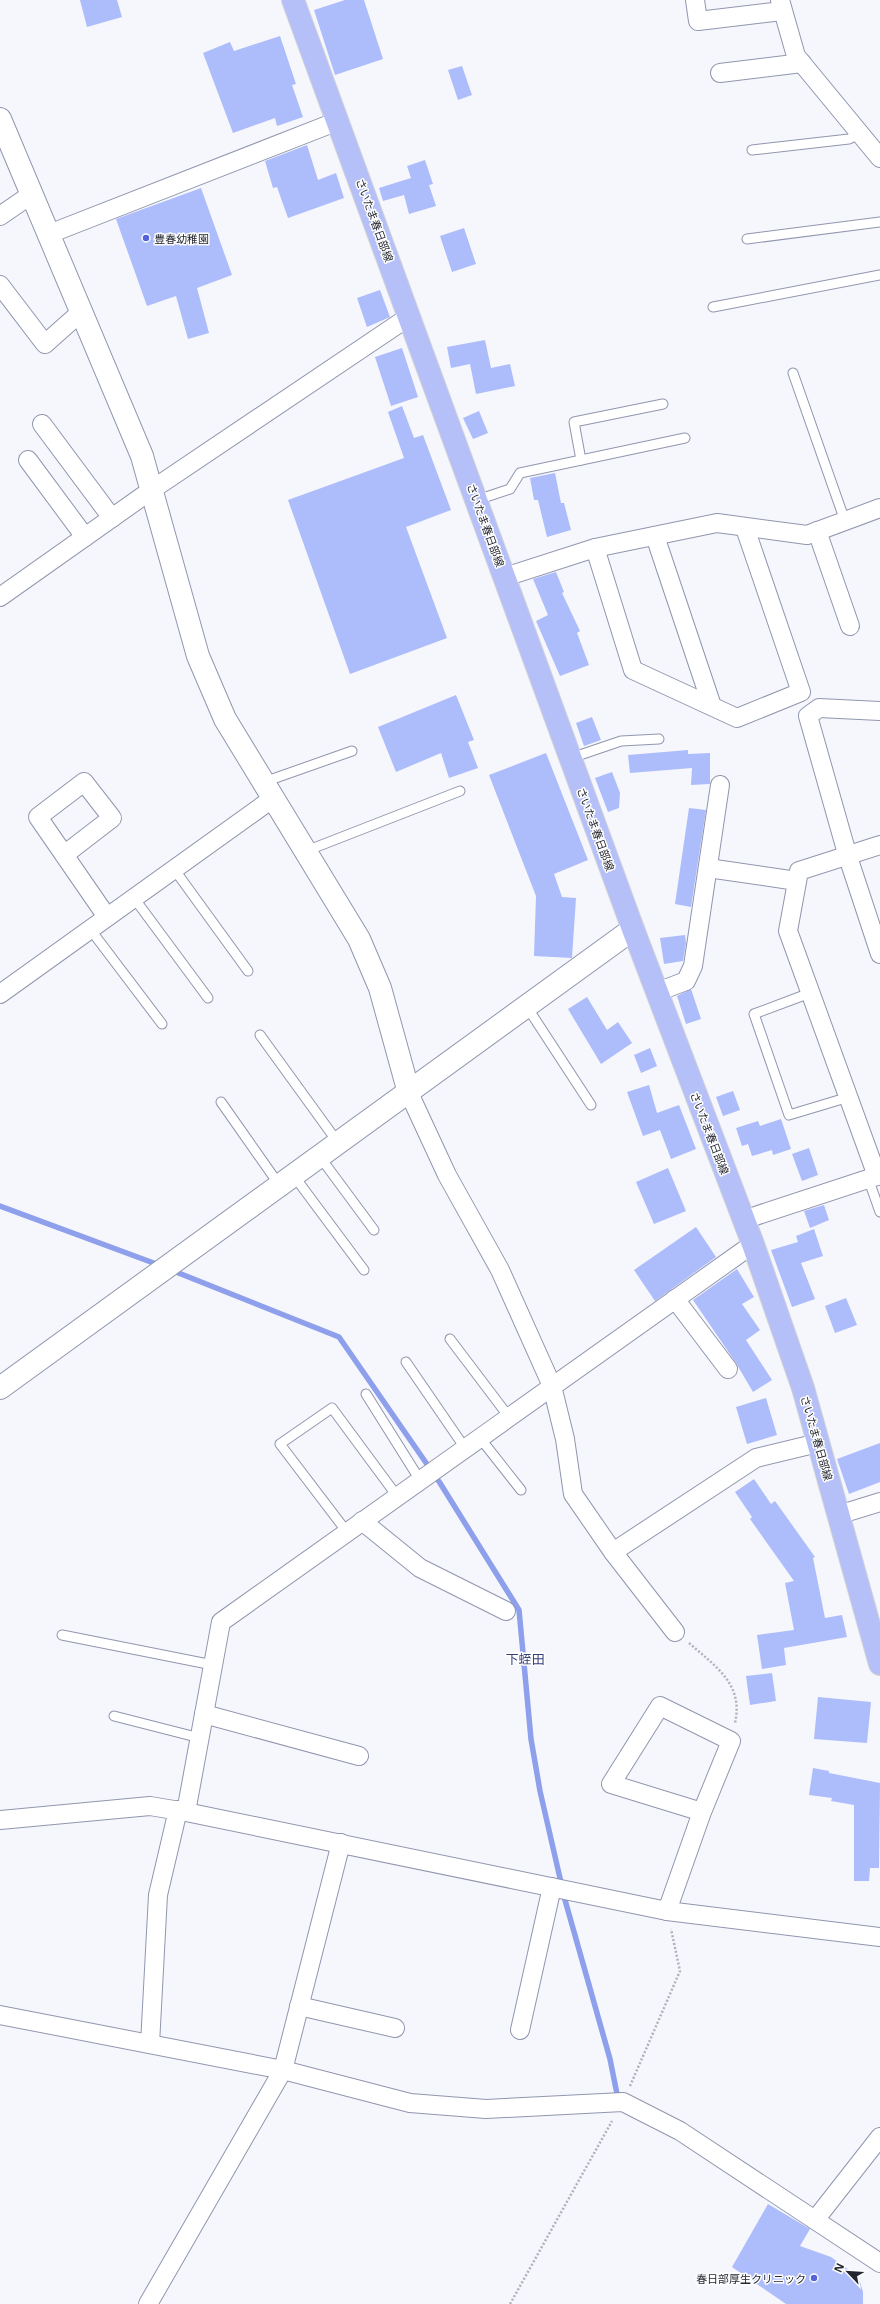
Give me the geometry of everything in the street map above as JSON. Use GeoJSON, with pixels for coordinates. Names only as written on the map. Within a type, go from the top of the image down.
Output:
{"type":"FeatureCollection","features":[{"type":"Feature","properties":{"kind":"main road","name":"さいたま春日部線"},"geometry":{"type":"LineString","coordinates":[[293,0],[410,316],[633,929],[753,1244],[802,1388],[880,1664]]}},
{"type":"Feature","properties":{"kind":"street"},"geometry":{"type":"LineString","coordinates":[[695,0],[698,21],[781,5],[796,56],[880,158]]}},
{"type":"Feature","properties":{"kind":"street"},"geometry":{"type":"LineString","coordinates":[[720,73],[802,63]]}},
{"type":"Feature","properties":{"kind":"street"},"geometry":{"type":"LineString","coordinates":[[0,119],[142,456],[150,491],[198,656],[210,688],[225,719],[359,939],[380,988],[409,1093],[448,1175],[500,1270],[552,1386],[564,1439],[573,1494],[613,1552],[675,1632]]}},
{"type":"Feature","properties":{"kind":"street"},"geometry":{"type":"LineString","coordinates":[[49,234],[338,121]]}},
{"type":"Feature","properties":{"kind":"street"},"geometry":{"type":"LineString","coordinates":[[0,216],[32,194]]}},
{"type":"Feature","properties":{"kind":"street"},"geometry":{"type":"LineString","coordinates":[[0,285],[45,344],[82,312]]}},
{"type":"Feature","properties":{"kind":"street"},"geometry":{"type":"LineString","coordinates":[[0,597],[150,491],[410,316]]}},
{"type":"Feature","properties":{"kind":"street"},"geometry":{"type":"LineString","coordinates":[[42,424],[112,518]]}},
{"type":"Feature","properties":{"kind":"street"},"geometry":{"type":"LineString","coordinates":[[28,460],[85,537]]}},
{"type":"Feature","properties":{"kind":"street"},"geometry":{"type":"LineString","coordinates":[[505,577],[595,548],[717,523],[745,528],[807,535],[880,508]]}},
{"type":"Feature","properties":{"kind":"street"},"geometry":{"type":"LineString","coordinates":[[595,548],[633,670],[737,718],[801,692],[745,528]]}},
{"type":"Feature","properties":{"kind":"street"},"geometry":{"type":"LineString","coordinates":[[817,531],[850,626]]}},
{"type":"Feature","properties":{"kind":"street"},"geometry":{"type":"LineString","coordinates":[[655,536],[712,706]]}},
{"type":"Feature","properties":{"kind":"street"},"geometry":{"type":"LineString","coordinates":[[880,711],[819,708],[808,716],[848,857],[880,954]]}},
{"type":"Feature","properties":{"kind":"street"},"geometry":{"type":"LineString","coordinates":[[657,992],[686,981],[693,966],[720,785]]}},
{"type":"Feature","properties":{"kind":"street"},"geometry":{"type":"LineString","coordinates":[[0,993],[174,869],[268,791]]}},
{"type":"Feature","properties":{"kind":"street"},"geometry":{"type":"LineString","coordinates":[[743,1220],[875,1176],[849,1097],[788,931],[799,871],[880,846]]}},
{"type":"Feature","properties":{"kind":"street"},"geometry":{"type":"LineString","coordinates":[[64,855],[107,917]]}},
{"type":"Feature","properties":{"kind":"street"},"geometry":{"type":"LineString","coordinates":[[708,868],[797,881]]}},
{"type":"Feature","properties":{"kind":"street"},"geometry":{"type":"LineString","coordinates":[[0,1388],[528,1007],[633,929]]}},
{"type":"Feature","properties":{"kind":"street"},"geometry":{"type":"LineString","coordinates":[[150,2044],[158,1895],[182,1811],[200,1738],[220,1622],[753,1244]]}},
{"type":"Feature","properties":{"kind":"street"},"geometry":{"type":"LineString","coordinates":[[675,1299],[728,1369]]}},
{"type":"Feature","properties":{"kind":"street"},"geometry":{"type":"LineString","coordinates":[[613,1552],[756,1458],[818,1443]]}},
{"type":"Feature","properties":{"kind":"street"},"geometry":{"type":"LineString","coordinates":[[838,1515],[880,1502]]}},
{"type":"Feature","properties":{"kind":"street"},"geometry":{"type":"LineString","coordinates":[[362,1521],[420,1568],[506,1611]]}},
{"type":"Feature","properties":{"kind":"street"},"geometry":{"type":"LineString","coordinates":[[667,1911],[702,1812],[731,1741],[660,1706],[611,1784],[702,1812]]}},
{"type":"Feature","properties":{"kind":"street"},"geometry":{"type":"LineString","coordinates":[[204,1714],[359,1756]]}},
{"type":"Feature","properties":{"kind":"street"},"geometry":{"type":"LineString","coordinates":[[0,1820],[150,1806],[341,1843],[667,1911],[880,1937]]}},
{"type":"Feature","properties":{"kind":"street"},"geometry":{"type":"LineString","coordinates":[[148,2304],[283,2070],[341,1843]]}},
{"type":"Feature","properties":{"kind":"street"},"geometry":{"type":"LineString","coordinates":[[520,2030],[552,1887]]}},
{"type":"Feature","properties":{"kind":"street"},"geometry":{"type":"LineString","coordinates":[[299,2006],[395,2028]]}},
{"type":"Feature","properties":{"kind":"street"},"geometry":{"type":"LineString","coordinates":[[0,2015],[283,2070],[410,2102],[486,2108],[623,2102],[680,2131],[879,2261]]}},
{"type":"Feature","properties":{"kind":"street"},"geometry":{"type":"LineString","coordinates":[[815,2220],[880,2137]]}},
{"type":"Feature","properties":{"kind":"lane"},"geometry":{"type":"LineString","coordinates":[[752,150],[849,139],[859,134]]}},
{"type":"Feature","properties":{"kind":"lane"},"geometry":{"type":"LineString","coordinates":[[747,239],[880,222]]}},
{"type":"Feature","properties":{"kind":"lane"},"geometry":{"type":"LineString","coordinates":[[713,307],[880,275]]}},
{"type":"Feature","properties":{"kind":"lane"},"geometry":{"type":"LineString","coordinates":[[793,373],[845,521]]}},
{"type":"Feature","properties":{"kind":"lane"},"geometry":{"type":"LineString","coordinates":[[581,460],[574,422],[663,404]]}},
{"type":"Feature","properties":{"kind":"lane"},"geometry":{"type":"LineString","coordinates":[[477,500],[510,489],[520,473],[685,438]]}},
{"type":"Feature","properties":{"kind":"lane"},"geometry":{"type":"LineString","coordinates":[[571,758],[621,741],[659,739]]}},
{"type":"Feature","properties":{"kind":"lane"},"geometry":{"type":"LineString","coordinates":[[268,791],[352,751]]}},
{"type":"Feature","properties":{"kind":"lane"},"geometry":{"type":"LineString","coordinates":[[306,851],[460,791]]}},
{"type":"Feature","properties":{"kind":"lane"},"geometry":{"type":"LineString","coordinates":[[174,869],[248,971]]}},
{"type":"Feature","properties":{"kind":"lane"},"geometry":{"type":"LineString","coordinates":[[134,898],[208,998]]}},
{"type":"Feature","properties":{"kind":"lane"},"geometry":{"type":"LineString","coordinates":[[90,929],[162,1024]]}},
{"type":"Feature","properties":{"kind":"lane"},"geometry":{"type":"LineString","coordinates":[[810,993],[754,1014],[789,1115],[849,1097]]}},
{"type":"Feature","properties":{"kind":"lane"},"geometry":{"type":"LineString","coordinates":[[528,1007],[591,1105]]}},
{"type":"Feature","properties":{"kind":"lane"},"geometry":{"type":"LineString","coordinates":[[260,1035],[339,1144]]}},
{"type":"Feature","properties":{"kind":"lane"},"geometry":{"type":"LineString","coordinates":[[221,1102],[364,1270]]}},
{"type":"Feature","properties":{"kind":"lane"},"geometry":{"type":"LineString","coordinates":[[320,1157],[374,1230]]}},
{"type":"Feature","properties":{"kind":"lane"},"geometry":{"type":"LineString","coordinates":[[875,1176],[880,1212]]}},
{"type":"Feature","properties":{"kind":"lane"},"geometry":{"type":"LineString","coordinates":[[450,1339],[509,1417]]}},
{"type":"Feature","properties":{"kind":"lane"},"geometry":{"type":"LineString","coordinates":[[406,1362],[465,1448]]}},
{"type":"Feature","properties":{"kind":"lane"},"geometry":{"type":"LineString","coordinates":[[366,1394],[420,1480]]}},
{"type":"Feature","properties":{"kind":"lane"},"geometry":{"type":"LineString","coordinates":[[347,1532],[280,1444],[332,1408],[397,1496]]}},
{"type":"Feature","properties":{"kind":"lane"},"geometry":{"type":"LineString","coordinates":[[480,1438],[521,1490]]}},
{"type":"Feature","properties":{"kind":"lane"},"geometry":{"type":"LineString","coordinates":[[62,1635],[213,1665]]}},
{"type":"Feature","properties":{"kind":"lane"},"geometry":{"type":"LineString","coordinates":[[114,1716],[200,1738]]}},
{"type":"Feature","properties":{"kind":"path"},"geometry":{"type":"LineString","coordinates":[[675,1632],[728,1679],[736,1696],[737,1715],[731,1741]]}},
{"type":"Feature","properties":{"kind":"path"},"geometry":{"type":"LineString","coordinates":[[510,2304],[623,2102],[680,1971],[667,1911]]}},
{"type":"Feature","properties":{"kind":"building"},"geometry":{"type":"Polygon","coordinates":[[[80,0],[117,0],[122,17],[87,27],[80,0]]]}},
{"type":"Feature","properties":{"kind":"building"},"geometry":{"type":"Polygon","coordinates":[[[345,0],[364,0],[383,59],[335,75],[314,10],[345,0]]]}},
{"type":"Feature","properties":{"kind":"building"},"geometry":{"type":"Polygon","coordinates":[[[280,36],[296,84],[292,85],[303,117],[277,126],[275,118],[233,133],[203,53],[230,42],[234,51],[280,36]]]}},
{"type":"Feature","properties":{"kind":"building"},"geometry":{"type":"Polygon","coordinates":[[[462,66],[472,95],[458,100],[448,70],[462,66]]]}},
{"type":"Feature","properties":{"kind":"building"},"geometry":{"type":"Polygon","coordinates":[[[307,145],[318,180],[336,173],[344,198],[288,218],[277,187],[273,188],[265,161],[307,145]]]}},
{"type":"Feature","properties":{"kind":"building"},"geometry":{"type":"Polygon","coordinates":[[[425,160],[433,184],[429,185],[436,206],[409,214],[404,195],[383,201],[379,188],[411,178],[407,166],[425,160]]]}},
{"type":"Feature","properties":{"kind":"building"},"geometry":{"type":"Polygon","coordinates":[[[201,188],[232,275],[197,288],[209,333],[188,339],[176,296],[147,306],[116,219],[201,188]]]}},
{"type":"Feature","properties":{"kind":"building"},"geometry":{"type":"Polygon","coordinates":[[[464,228],[476,264],[452,272],[440,236],[464,228]]]}},
{"type":"Feature","properties":{"kind":"building"},"geometry":{"type":"Polygon","coordinates":[[[380,290],[390,317],[367,327],[357,298],[380,290]]]}},
{"type":"Feature","properties":{"kind":"building"},"geometry":{"type":"Polygon","coordinates":[[[485,340],[491,368],[510,364],[515,386],[476,394],[470,364],[451,368],[447,347],[485,340]]]}},
{"type":"Feature","properties":{"kind":"building"},"geometry":{"type":"Polygon","coordinates":[[[402,348],[418,397],[391,406],[375,357],[402,348]]]}},
{"type":"Feature","properties":{"kind":"building"},"geometry":{"type":"Polygon","coordinates":[[[402,406],[414,438],[423,435],[451,510],[406,527],[447,638],[350,674],[288,500],[404,458],[388,412],[402,406]]]}},
{"type":"Feature","properties":{"kind":"building"},"geometry":{"type":"Polygon","coordinates":[[[479,411],[488,433],[473,439],[463,418],[479,411]]]}},
{"type":"Feature","properties":{"kind":"building"},"geometry":{"type":"Polygon","coordinates":[[[555,473],[561,503],[564,503],[571,530],[547,537],[538,500],[534,500],[530,478],[555,473]]]}},
{"type":"Feature","properties":{"kind":"building"},"geometry":{"type":"Polygon","coordinates":[[[556,572],[564,592],[562,593],[580,631],[577,633],[589,665],[560,676],[536,621],[548,615],[533,579],[556,572]]]}},
{"type":"Feature","properties":{"kind":"building"},"geometry":{"type":"Polygon","coordinates":[[[456,695],[474,740],[468,742],[478,768],[449,778],[441,753],[396,772],[378,727],[456,695]]]}},
{"type":"Feature","properties":{"kind":"building"},"geometry":{"type":"Polygon","coordinates":[[[592,717],[601,740],[584,746],[576,723],[592,717]]]}},
{"type":"Feature","properties":{"kind":"building"},"geometry":{"type":"Polygon","coordinates":[[[688,750],[688,754],[710,753],[710,784],[691,785],[692,768],[630,773],[628,755],[688,750]]]}},
{"type":"Feature","properties":{"kind":"building"},"geometry":{"type":"Polygon","coordinates":[[[546,753],[588,860],[554,874],[562,897],[576,898],[572,958],[534,956],[536,896],[489,775],[546,753]]]}},
{"type":"Feature","properties":{"kind":"building"},"geometry":{"type":"Polygon","coordinates":[[[612,772],[620,793],[619,808],[608,812],[595,778],[612,772]]]}},
{"type":"Feature","properties":{"kind":"building"},"geometry":{"type":"Polygon","coordinates":[[[689,808],[706,810],[691,907],[675,904],[689,808]]]}},
{"type":"Feature","properties":{"kind":"building"},"geometry":{"type":"Polygon","coordinates":[[[685,935],[686,943],[683,961],[664,964],[660,938],[685,935]]]}},
{"type":"Feature","properties":{"kind":"building"},"geometry":{"type":"Polygon","coordinates":[[[691,989],[701,1019],[686,1024],[677,996],[691,989]]]}},
{"type":"Feature","properties":{"kind":"building"},"geometry":{"type":"Polygon","coordinates":[[[587,997],[607,1030],[618,1022],[632,1043],[601,1064],[568,1009],[587,997]]]}},
{"type":"Feature","properties":{"kind":"building"},"geometry":{"type":"Polygon","coordinates":[[[650,1048],[657,1066],[641,1073],[634,1055],[650,1048]]]}},
{"type":"Feature","properties":{"kind":"building"},"geometry":{"type":"Polygon","coordinates":[[[649,1085],[657,1113],[679,1105],[696,1149],[671,1159],[660,1130],[643,1136],[627,1092],[649,1085]]]}},
{"type":"Feature","properties":{"kind":"building"},"geometry":{"type":"Polygon","coordinates":[[[733,1091],[740,1110],[723,1116],[716,1097],[733,1091]]]}},
{"type":"Feature","properties":{"kind":"building"},"geometry":{"type":"Polygon","coordinates":[[[781,1119],[791,1149],[773,1155],[772,1150],[752,1156],[748,1144],[742,1146],[736,1128],[758,1121],[760,1126],[781,1119]]]}},
{"type":"Feature","properties":{"kind":"building"},"geometry":{"type":"Polygon","coordinates":[[[809,1148],[818,1175],[802,1181],[792,1154],[809,1148]]]}},
{"type":"Feature","properties":{"kind":"building"},"geometry":{"type":"Polygon","coordinates":[[[668,1168],[686,1211],[654,1224],[636,1182],[668,1168]]]}},
{"type":"Feature","properties":{"kind":"building"},"geometry":{"type":"Polygon","coordinates":[[[824,1205],[829,1220],[810,1228],[804,1211],[824,1205]]]}},
{"type":"Feature","properties":{"kind":"building"},"geometry":{"type":"Polygon","coordinates":[[[696,1227],[716,1257],[655,1301],[634,1270],[696,1227]]]}},
{"type":"Feature","properties":{"kind":"building"},"geometry":{"type":"Polygon","coordinates":[[[814,1229],[823,1256],[801,1263],[815,1299],[792,1307],[771,1250],[798,1242],[796,1236],[814,1229]]]}},
{"type":"Feature","properties":{"kind":"building"},"geometry":{"type":"Polygon","coordinates":[[[737,1269],[754,1297],[742,1304],[760,1330],[746,1340],[772,1380],[753,1392],[736,1363],[693,1300],[737,1269]]]}},
{"type":"Feature","properties":{"kind":"building"},"geometry":{"type":"Polygon","coordinates":[[[846,1298],[857,1325],[835,1333],[825,1306],[846,1298]]]}},
{"type":"Feature","properties":{"kind":"building"},"geometry":{"type":"Polygon","coordinates":[[[766,1398],[777,1435],[747,1444],[736,1407],[766,1398]]]}},
{"type":"Feature","properties":{"kind":"building"},"geometry":{"type":"Polygon","coordinates":[[[880,1443],[880,1482],[849,1494],[837,1459],[880,1443]]]}},
{"type":"Feature","properties":{"kind":"building"},"geometry":{"type":"Polygon","coordinates":[[[754,1479],[771,1504],[775,1501],[815,1557],[813,1558],[825,1618],[842,1615],[847,1637],[784,1648],[786,1665],[762,1669],[757,1635],[794,1630],[785,1583],[794,1581],[750,1519],[752,1517],[735,1492],[754,1479]]]}},
{"type":"Feature","properties":{"kind":"building"},"geometry":{"type":"Polygon","coordinates":[[[772,1673],[776,1701],[750,1705],[746,1676],[772,1673]]]}},
{"type":"Feature","properties":{"kind":"building"},"geometry":{"type":"Polygon","coordinates":[[[818,1697],[871,1702],[867,1743],[814,1739],[818,1697]]]}},
{"type":"Feature","properties":{"kind":"building"},"geometry":{"type":"Polygon","coordinates":[[[813,1768],[829,1771],[829,1773],[880,1783],[879,1868],[870,1868],[869,1881],[854,1881],[854,1805],[831,1801],[832,1798],[809,1795],[813,1768]]]}},
{"type":"Feature","properties":{"kind":"building"},"geometry":{"type":"Polygon","coordinates":[[[768,2204],[810,2229],[800,2246],[831,2257],[853,2273],[860,2282],[863,2292],[863,2304],[786,2304],[732,2267],[768,2204]]]}},
{"type":"Feature","properties":{"kind":"waterway"},"geometry":{"type":"LineString","coordinates":[[0,1206],[159,1265]]}},
{"type":"Feature","properties":{"kind":"waterway"},"geometry":{"type":"LineString","coordinates":[[171,1270],[339,1337],[440,1483],[519,1610],[531,1739],[540,1791],[565,1900],[610,2059],[617,2094]]}},
{"type":"Feature","properties":{"kind":"place","name":"豊春幼稚園"},"geometry":{"type":"Point","coordinates":[146,238]}},
{"type":"Feature","properties":{"kind":"place","name":"春日部厚生クリニック"},"geometry":{"type":"Point","coordinates":[814,2278]}},
{"type":"Feature","properties":{"kind":"district","name":"下蛭田"},"geometry":{"type":"Point","coordinates":[525,1659]}}]}
